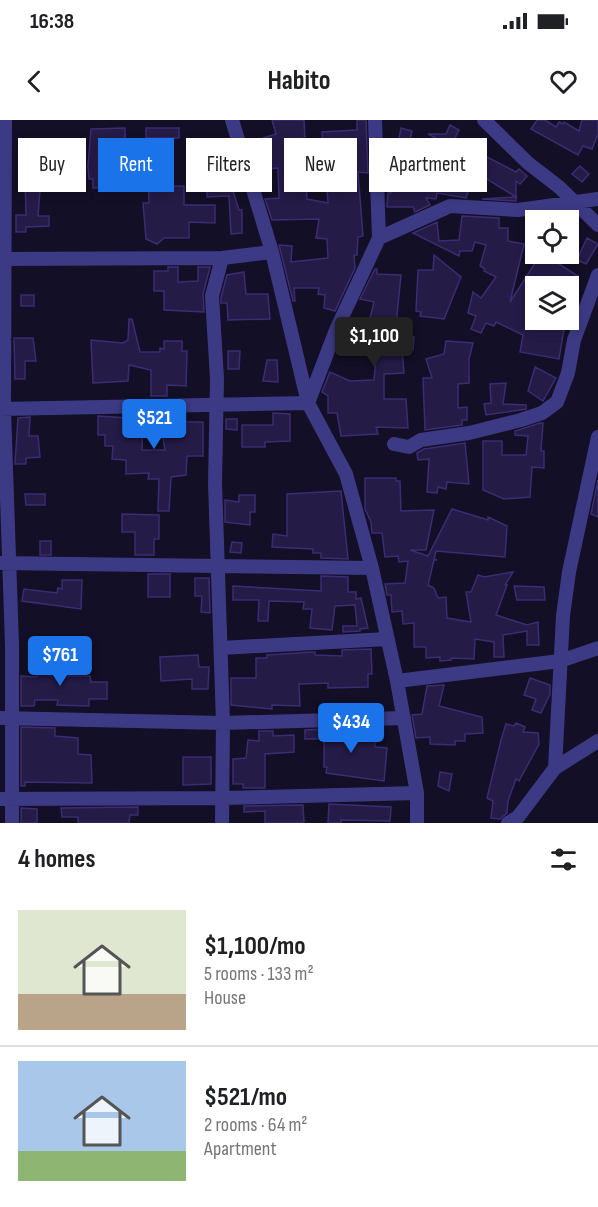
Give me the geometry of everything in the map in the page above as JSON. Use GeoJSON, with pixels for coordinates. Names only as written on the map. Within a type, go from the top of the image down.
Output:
{"type":"FeatureCollection","features":[{"type":"Feature","properties":{"kind":"street"},"geometry":{"type":"LineString","coordinates":[[4,120],[2,409],[6,799],[12,823]]}},
{"type":"Feature","properties":{"kind":"street"},"geometry":{"type":"LineString","coordinates":[[232,120],[272,252],[308,403],[346,474],[372,568],[398,681],[417,793],[417,823]]}},
{"type":"Feature","properties":{"kind":"street"},"geometry":{"type":"LineString","coordinates":[[308,403],[336,330],[379,238],[375,120]]}},
{"type":"Feature","properties":{"kind":"street"},"geometry":{"type":"LineString","coordinates":[[484,120],[528,164],[560,187],[572,202],[598,225]]}},
{"type":"Feature","properties":{"kind":"street"},"geometry":{"type":"LineString","coordinates":[[379,238],[450,206],[518,210],[598,199]]}},
{"type":"Feature","properties":{"kind":"street"},"geometry":{"type":"LineString","coordinates":[[3,259],[222,258],[272,252]]}},
{"type":"Feature","properties":{"kind":"street"},"geometry":{"type":"LineString","coordinates":[[222,258],[212,296],[218,405],[215,483],[224,723],[222,823]]}},
{"type":"Feature","properties":{"kind":"street"},"geometry":{"type":"LineString","coordinates":[[394,444],[409,447],[421,440],[469,433],[521,420],[542,413],[557,402],[568,373],[574,340],[598,275]]}},
{"type":"Feature","properties":{"kind":"street"},"geometry":{"type":"LineString","coordinates":[[2,409],[308,403]]}},
{"type":"Feature","properties":{"kind":"street"},"geometry":{"type":"LineString","coordinates":[[555,768],[560,661],[569,572],[598,437]]}},
{"type":"Feature","properties":{"kind":"street"},"geometry":{"type":"LineString","coordinates":[[4,563],[372,568]]}},
{"type":"Feature","properties":{"kind":"street"},"geometry":{"type":"LineString","coordinates":[[221,648],[387,639]]}},
{"type":"Feature","properties":{"kind":"street"},"geometry":{"type":"LineString","coordinates":[[398,681],[560,661],[598,648]]}},
{"type":"Feature","properties":{"kind":"street"},"geometry":{"type":"LineString","coordinates":[[6,718],[224,723],[404,718]]}},
{"type":"Feature","properties":{"kind":"street"},"geometry":{"type":"LineString","coordinates":[[508,823],[518,817],[555,768],[598,741]]}},
{"type":"Feature","properties":{"kind":"street"},"geometry":{"type":"LineString","coordinates":[[6,799],[222,798],[417,793]]}},
{"type":"Feature","properties":{"kind":"building"},"geometry":{"type":"Polygon","coordinates":[[[272,120],[304,120],[305,138],[284,138],[284,192],[307,192],[307,199],[328,203],[327,192],[357,192],[357,138],[323,138],[322,132],[357,130],[357,120],[366,120],[368,173],[358,172],[363,236],[358,237],[357,255],[354,255],[355,268],[335,311],[324,308],[325,295],[318,294],[319,288],[294,288],[295,301],[293,301],[279,245],[292,246],[291,262],[328,258],[327,239],[316,238],[319,219],[272,220],[265,199],[279,198],[278,168],[272,169],[272,138],[263,138],[276,134],[272,120]]]}},
{"type":"Feature","properties":{"kind":"building"},"geometry":{"type":"Polygon","coordinates":[[[537,120],[545,120],[556,127],[559,122],[563,124],[564,122],[579,131],[582,120],[598,120],[598,134],[592,149],[583,146],[578,155],[531,129],[537,120]]]}},
{"type":"Feature","properties":{"kind":"building"},"geometry":{"type":"Polygon","coordinates":[[[450,125],[459,130],[455,138],[436,138],[428,134],[446,134],[450,125]]]}},
{"type":"Feature","properties":{"kind":"building"},"geometry":{"type":"Polygon","coordinates":[[[125,128],[125,138],[98,138],[98,188],[93,188],[93,179],[89,179],[91,129],[125,128]]]}},
{"type":"Feature","properties":{"kind":"building"},"geometry":{"type":"Polygon","coordinates":[[[146,128],[179,128],[179,138],[146,138],[146,128]]]}},
{"type":"Feature","properties":{"kind":"building"},"geometry":{"type":"Polygon","coordinates":[[[401,128],[412,131],[410,138],[399,138],[401,128]]]}},
{"type":"Feature","properties":{"kind":"building"},"geometry":{"type":"Polygon","coordinates":[[[487,157],[516,172],[519,169],[527,176],[520,184],[516,181],[516,197],[487,179],[487,157]]]}},
{"type":"Feature","properties":{"kind":"building"},"geometry":{"type":"Polygon","coordinates":[[[580,166],[589,174],[582,182],[572,174],[580,166]]]}},
{"type":"Feature","properties":{"kind":"building"},"geometry":{"type":"Polygon","coordinates":[[[174,186],[184,186],[184,205],[215,205],[215,223],[189,222],[189,238],[164,238],[157,244],[146,239],[143,203],[149,203],[149,192],[174,192],[174,186]]]}},
{"type":"Feature","properties":{"kind":"building"},"geometry":{"type":"Polygon","coordinates":[[[25,192],[40,192],[38,216],[49,216],[49,226],[26,227],[26,232],[16,232],[16,215],[26,215],[25,192]]]}},
{"type":"Feature","properties":{"kind":"building"},"geometry":{"type":"Polygon","coordinates":[[[207,192],[233,192],[239,210],[242,210],[242,233],[231,234],[229,196],[207,197],[207,192]]]}},
{"type":"Feature","properties":{"kind":"building"},"geometry":{"type":"Polygon","coordinates":[[[468,192],[466,198],[437,193],[436,199],[426,198],[430,205],[415,212],[413,207],[387,207],[388,193],[468,192]]]}},
{"type":"Feature","properties":{"kind":"building"},"geometry":{"type":"Polygon","coordinates":[[[516,197],[516,201],[482,199],[516,197]]]}},
{"type":"Feature","properties":{"kind":"building"},"geometry":{"type":"Polygon","coordinates":[[[462,216],[499,218],[499,228],[508,228],[508,241],[524,244],[510,302],[525,279],[525,330],[564,330],[559,359],[520,352],[523,335],[496,322],[494,326],[486,323],[481,333],[471,329],[476,316],[468,313],[473,292],[481,298],[496,277],[484,271],[485,269],[480,266],[486,245],[475,242],[472,251],[460,251],[459,256],[413,233],[437,222],[439,241],[459,240],[462,216]]]}},
{"type":"Feature","properties":{"kind":"building"},"geometry":{"type":"Polygon","coordinates":[[[587,238],[598,244],[586,264],[579,261],[587,238]]]}},
{"type":"Feature","properties":{"kind":"building"},"geometry":{"type":"Polygon","coordinates":[[[434,255],[461,277],[444,319],[420,316],[421,312],[416,311],[418,270],[433,270],[434,255]]]}},
{"type":"Feature","properties":{"kind":"building"},"geometry":{"type":"Polygon","coordinates":[[[535,264],[559,264],[578,276],[527,276],[535,264]]]}},
{"type":"Feature","properties":{"kind":"building"},"geometry":{"type":"Polygon","coordinates":[[[168,267],[178,267],[178,282],[198,281],[198,267],[210,267],[203,294],[204,312],[164,310],[164,291],[154,291],[154,271],[168,271],[168,267]]]}},
{"type":"Feature","properties":{"kind":"building"},"geometry":{"type":"Polygon","coordinates":[[[377,269],[377,274],[401,275],[395,335],[414,337],[413,350],[402,349],[404,373],[384,374],[384,399],[406,399],[408,428],[376,427],[378,434],[341,436],[337,413],[328,413],[328,396],[322,392],[330,372],[350,381],[374,380],[377,347],[364,342],[374,302],[360,299],[377,269]]]}},
{"type":"Feature","properties":{"kind":"building"},"geometry":{"type":"Polygon","coordinates":[[[244,272],[246,294],[268,294],[270,319],[228,320],[227,303],[221,303],[227,275],[244,272]]]}},
{"type":"Feature","properties":{"kind":"building"},"geometry":{"type":"Polygon","coordinates":[[[21,295],[34,295],[34,306],[21,306],[21,295]]]}},
{"type":"Feature","properties":{"kind":"building"},"geometry":{"type":"Polygon","coordinates":[[[129,319],[132,319],[140,352],[160,352],[160,348],[164,349],[164,341],[182,341],[182,351],[187,351],[186,386],[167,385],[167,396],[151,396],[151,370],[129,365],[128,381],[93,383],[91,340],[123,343],[128,340],[129,319]]]}},
{"type":"Feature","properties":{"kind":"building"},"geometry":{"type":"Polygon","coordinates":[[[14,338],[33,338],[36,361],[25,361],[25,379],[15,379],[14,338]]]}},
{"type":"Feature","properties":{"kind":"building"},"geometry":{"type":"Polygon","coordinates":[[[446,341],[473,343],[469,359],[469,383],[458,384],[458,408],[467,407],[467,420],[462,420],[462,425],[425,430],[423,378],[432,378],[426,359],[444,354],[446,341]]]}},
{"type":"Feature","properties":{"kind":"building"},"geometry":{"type":"Polygon","coordinates":[[[228,351],[240,351],[239,369],[228,369],[228,351]]]}},
{"type":"Feature","properties":{"kind":"building"},"geometry":{"type":"Polygon","coordinates":[[[267,360],[277,360],[278,382],[263,381],[267,360]]]}},
{"type":"Feature","properties":{"kind":"building"},"geometry":{"type":"Polygon","coordinates":[[[535,367],[556,378],[543,401],[528,391],[535,367]]]}},
{"type":"Feature","properties":{"kind":"building"},"geometry":{"type":"Polygon","coordinates":[[[506,383],[503,404],[526,405],[526,409],[486,415],[484,404],[491,403],[490,384],[506,383]]]}},
{"type":"Feature","properties":{"kind":"building"},"geometry":{"type":"Polygon","coordinates":[[[273,413],[290,414],[290,441],[265,442],[265,447],[242,447],[242,425],[273,425],[273,413]]]}},
{"type":"Feature","properties":{"kind":"building"},"geometry":{"type":"Polygon","coordinates":[[[98,416],[143,419],[142,450],[165,450],[160,422],[203,422],[203,456],[187,456],[186,475],[171,477],[169,511],[158,511],[159,479],[148,479],[149,473],[126,474],[126,460],[112,459],[113,446],[105,446],[105,435],[98,435],[98,416]]]}},
{"type":"Feature","properties":{"kind":"building"},"geometry":{"type":"Polygon","coordinates":[[[30,417],[29,436],[38,436],[40,457],[26,458],[26,464],[15,464],[18,418],[30,417]]]}},
{"type":"Feature","properties":{"kind":"building"},"geometry":{"type":"Polygon","coordinates":[[[226,419],[237,419],[237,430],[226,429],[226,419]]]}},
{"type":"Feature","properties":{"kind":"building"},"geometry":{"type":"Polygon","coordinates":[[[543,423],[541,451],[544,451],[544,468],[532,467],[530,497],[504,499],[483,490],[483,441],[502,441],[502,455],[526,455],[528,436],[515,435],[515,431],[543,423]]]}},
{"type":"Feature","properties":{"kind":"building"},"geometry":{"type":"Polygon","coordinates":[[[465,443],[469,484],[447,482],[446,489],[438,487],[437,493],[427,492],[429,459],[418,460],[417,453],[424,449],[465,443]]]}},
{"type":"Feature","properties":{"kind":"building"},"geometry":{"type":"Polygon","coordinates":[[[365,478],[396,478],[396,481],[400,481],[401,511],[434,510],[426,550],[410,550],[428,556],[452,509],[488,520],[488,517],[507,526],[505,557],[436,551],[434,559],[437,560],[434,560],[428,585],[434,588],[438,598],[446,597],[447,618],[471,622],[466,592],[471,592],[478,575],[484,577],[513,572],[505,585],[507,585],[496,615],[527,625],[538,622],[539,645],[527,645],[527,631],[503,635],[504,657],[494,657],[494,642],[475,639],[474,659],[451,658],[451,660],[440,661],[440,657],[426,658],[426,647],[414,647],[414,623],[403,624],[402,611],[392,612],[391,595],[387,595],[385,584],[405,583],[408,561],[399,562],[398,556],[385,557],[382,533],[372,533],[371,522],[365,509],[365,478]]]}},
{"type":"Feature","properties":{"kind":"building"},"geometry":{"type":"Polygon","coordinates":[[[598,480],[598,517],[591,514],[598,480]]]}},
{"type":"Feature","properties":{"kind":"building"},"geometry":{"type":"Polygon","coordinates":[[[341,491],[348,559],[321,558],[321,553],[313,553],[313,549],[272,547],[273,534],[287,536],[287,494],[341,491]]]}},
{"type":"Feature","properties":{"kind":"building"},"geometry":{"type":"Polygon","coordinates":[[[25,494],[45,494],[45,505],[26,505],[25,494]]]}},
{"type":"Feature","properties":{"kind":"building"},"geometry":{"type":"Polygon","coordinates":[[[239,495],[255,495],[255,512],[250,512],[250,525],[225,522],[225,500],[239,502],[239,495]]]}},
{"type":"Feature","properties":{"kind":"building"},"geometry":{"type":"Polygon","coordinates":[[[122,514],[159,515],[159,539],[154,539],[154,555],[135,555],[135,532],[122,532],[122,514]]]}},
{"type":"Feature","properties":{"kind":"building"},"geometry":{"type":"Polygon","coordinates":[[[40,541],[51,541],[51,555],[40,555],[40,541]]]}},
{"type":"Feature","properties":{"kind":"building"},"geometry":{"type":"Polygon","coordinates":[[[232,542],[242,543],[241,553],[230,552],[232,542]]]}},
{"type":"Feature","properties":{"kind":"building"},"geometry":{"type":"Polygon","coordinates":[[[148,574],[170,574],[170,597],[148,597],[148,574]]]}},
{"type":"Feature","properties":{"kind":"building"},"geometry":{"type":"Polygon","coordinates":[[[321,576],[348,577],[348,592],[356,592],[356,599],[361,598],[368,628],[343,632],[343,626],[357,626],[355,605],[335,606],[332,630],[310,628],[312,609],[303,609],[304,602],[269,601],[268,621],[258,621],[259,600],[233,600],[233,586],[321,591],[321,576]]]}},
{"type":"Feature","properties":{"kind":"building"},"geometry":{"type":"Polygon","coordinates":[[[195,578],[209,578],[210,613],[201,612],[202,596],[195,596],[195,578]]]}},
{"type":"Feature","properties":{"kind":"building"},"geometry":{"type":"Polygon","coordinates":[[[62,580],[82,580],[81,609],[22,601],[24,589],[57,593],[58,588],[62,589],[62,580]]]}},
{"type":"Feature","properties":{"kind":"building"},"geometry":{"type":"Polygon","coordinates":[[[514,586],[544,587],[545,600],[517,600],[514,586]]]}},
{"type":"Feature","properties":{"kind":"building"},"geometry":{"type":"Polygon","coordinates":[[[371,649],[372,674],[368,674],[368,687],[328,688],[328,683],[299,684],[300,706],[272,705],[272,709],[231,705],[231,678],[256,678],[256,658],[267,658],[267,655],[312,652],[315,652],[315,655],[342,656],[342,650],[371,649]]]}},
{"type":"Feature","properties":{"kind":"building"},"geometry":{"type":"Polygon","coordinates":[[[198,655],[199,667],[209,667],[208,689],[192,689],[192,679],[161,681],[160,657],[198,655]]]}},
{"type":"Feature","properties":{"kind":"building"},"geometry":{"type":"Polygon","coordinates":[[[36,664],[67,664],[67,676],[90,676],[91,682],[107,682],[107,699],[89,699],[89,706],[57,705],[58,700],[35,700],[34,706],[21,706],[21,676],[37,677],[36,664]]]}},
{"type":"Feature","properties":{"kind":"building"},"geometry":{"type":"Polygon","coordinates":[[[530,678],[550,685],[550,694],[541,713],[532,710],[536,699],[524,695],[530,678]]]}},
{"type":"Feature","properties":{"kind":"building"},"geometry":{"type":"Polygon","coordinates":[[[444,685],[439,706],[482,717],[483,733],[465,734],[465,741],[455,741],[455,745],[430,744],[430,737],[416,738],[412,715],[422,714],[427,686],[444,685]]]}},
{"type":"Feature","properties":{"kind":"building"},"geometry":{"type":"Polygon","coordinates":[[[516,723],[525,727],[523,732],[538,733],[539,744],[519,781],[516,779],[508,801],[507,813],[500,819],[491,818],[493,801],[487,798],[501,740],[506,724],[514,726],[516,723]]]}},
{"type":"Feature","properties":{"kind":"building"},"geometry":{"type":"Polygon","coordinates":[[[21,727],[55,728],[55,736],[78,738],[78,754],[91,755],[92,783],[25,782],[25,786],[21,786],[21,727]]]}},
{"type":"Feature","properties":{"kind":"building"},"geometry":{"type":"Polygon","coordinates":[[[305,730],[355,731],[355,735],[375,735],[375,747],[387,748],[384,781],[326,773],[324,739],[305,739],[305,730]]]}},
{"type":"Feature","properties":{"kind":"building"},"geometry":{"type":"Polygon","coordinates":[[[259,731],[273,731],[273,736],[294,735],[294,752],[265,754],[265,788],[243,788],[243,784],[233,784],[233,759],[246,758],[248,740],[259,741],[259,731]]]}},
{"type":"Feature","properties":{"kind":"building"},"geometry":{"type":"Polygon","coordinates":[[[183,757],[211,757],[211,784],[183,785],[183,757]]]}},
{"type":"Feature","properties":{"kind":"building"},"geometry":{"type":"Polygon","coordinates":[[[440,772],[452,774],[449,791],[438,786],[440,772]]]}},
{"type":"Feature","properties":{"kind":"building"},"geometry":{"type":"Polygon","coordinates":[[[329,804],[391,807],[390,821],[341,820],[341,823],[328,823],[329,804]]]}},
{"type":"Feature","properties":{"kind":"building"},"geometry":{"type":"Polygon","coordinates":[[[303,805],[304,823],[265,823],[265,811],[244,812],[244,806],[303,805]]]}},
{"type":"Feature","properties":{"kind":"building"},"geometry":{"type":"Polygon","coordinates":[[[138,807],[138,815],[130,815],[129,823],[78,823],[78,817],[62,817],[61,808],[138,807]]]}},
{"type":"Feature","properties":{"kind":"building"},"geometry":{"type":"Polygon","coordinates":[[[21,808],[37,809],[37,823],[21,823],[21,808]]]}}]}
